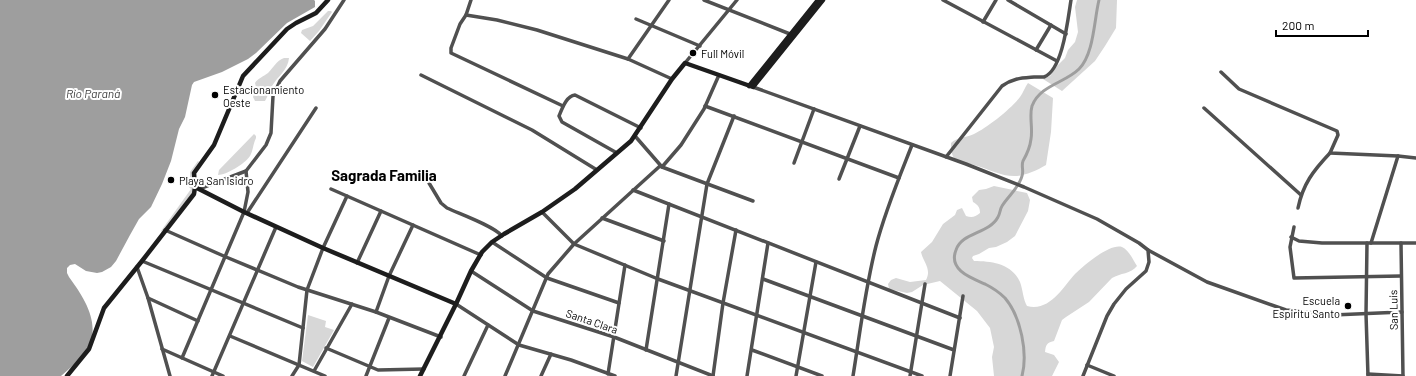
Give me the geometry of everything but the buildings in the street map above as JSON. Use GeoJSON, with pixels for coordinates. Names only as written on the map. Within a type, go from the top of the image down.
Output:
{"type":"FeatureCollection","features":[{"type":"Feature","properties":{"kind":"main road"},"geometry":{"type":"LineString","coordinates":[[67,376],[89,349],[104,308],[194,194],[197,188],[194,173],[214,145],[243,76],[287,30],[296,23],[316,14],[328,0]]}},
{"type":"Feature","properties":{"kind":"main road"},"geometry":{"type":"LineString","coordinates":[[751,86],[818,0]]}},
{"type":"Feature","properties":{"kind":"main road"},"geometry":{"type":"LineString","coordinates":[[751,86],[823,0]]}},
{"type":"Feature","properties":{"kind":"main road"},"geometry":{"type":"LineString","coordinates":[[420,376],[441,337],[471,271],[481,255],[492,242],[542,212],[575,188],[617,153],[635,136],[672,79],[685,63],[751,86]]}},
{"type":"Feature","properties":{"kind":"main road"},"geometry":{"type":"LineString","coordinates":[[197,188],[323,248],[456,304]]}},
{"type":"Feature","properties":{"kind":"street"},"geometry":{"type":"LineString","coordinates":[[197,188],[246,171],[266,145],[271,132],[273,96],[280,81],[325,29],[344,0]]}},
{"type":"Feature","properties":{"kind":"street"},"geometry":{"type":"LineString","coordinates":[[471,0],[466,15],[460,24],[451,48],[451,53],[563,106]]}},
{"type":"Feature","properties":{"kind":"street"},"geometry":{"type":"LineString","coordinates":[[628,59],[669,0]]}},
{"type":"Feature","properties":{"kind":"street"},"geometry":{"type":"LineString","coordinates":[[704,0],[790,34]]}},
{"type":"Feature","properties":{"kind":"street"},"geometry":{"type":"LineString","coordinates":[[685,63],[737,0]]}},
{"type":"Feature","properties":{"kind":"street"},"geometry":{"type":"LineString","coordinates":[[944,0],[949,1],[983,22],[1057,61]]}},
{"type":"Feature","properties":{"kind":"street"},"geometry":{"type":"LineString","coordinates":[[983,22],[996,0]]}},
{"type":"Feature","properties":{"kind":"street"},"geometry":{"type":"LineString","coordinates":[[1008,0],[1066,34]]}},
{"type":"Feature","properties":{"kind":"street"},"geometry":{"type":"LineString","coordinates":[[946,157],[1002,86],[1014,79],[1043,77],[1050,73],[1057,61],[1066,34],[1070,0]]}},
{"type":"Feature","properties":{"kind":"street"},"geometry":{"type":"LineString","coordinates":[[466,15],[497,20],[537,30],[628,59],[672,79]]}},
{"type":"Feature","properties":{"kind":"street"},"geometry":{"type":"LineString","coordinates":[[636,19],[700,46]]}},
{"type":"Feature","properties":{"kind":"street"},"geometry":{"type":"LineString","coordinates":[[1036,50],[1051,25]]}},
{"type":"Feature","properties":{"kind":"street"},"geometry":{"type":"LineString","coordinates":[[1221,72],[1239,89],[1337,131],[1338,135],[1330,153],[1313,171],[1301,195],[1298,208]]}},
{"type":"Feature","properties":{"kind":"street"},"geometry":{"type":"LineString","coordinates":[[421,75],[532,130],[597,170]]}},
{"type":"Feature","properties":{"kind":"street"},"geometry":{"type":"LineString","coordinates":[[505,376],[548,274],[574,244],[660,166],[662,167],[681,145],[705,106],[719,75]]}},
{"type":"Feature","properties":{"kind":"street"},"geometry":{"type":"LineString","coordinates":[[751,86],[1024,187],[1097,219],[1139,243],[1148,250],[1207,282],[1286,310],[1333,315],[1402,312]]}},
{"type":"Feature","properties":{"kind":"street"},"geometry":{"type":"LineString","coordinates":[[617,153],[562,122],[560,116],[563,106],[570,97],[575,95],[641,128]]}},
{"type":"Feature","properties":{"kind":"street"},"geometry":{"type":"LineString","coordinates":[[705,106],[899,178]]}},
{"type":"Feature","properties":{"kind":"street"},"geometry":{"type":"LineString","coordinates":[[182,358],[245,212],[316,108]]}},
{"type":"Feature","properties":{"kind":"street"},"geometry":{"type":"LineString","coordinates":[[1204,108],[1301,195]]}},
{"type":"Feature","properties":{"kind":"street"},"geometry":{"type":"LineString","coordinates":[[794,163],[814,110]]}},
{"type":"Feature","properties":{"kind":"street"},"geometry":{"type":"LineString","coordinates":[[676,376],[707,184],[734,116]]}},
{"type":"Feature","properties":{"kind":"street"},"geometry":{"type":"LineString","coordinates":[[839,179],[860,126]]}},
{"type":"Feature","properties":{"kind":"street"},"geometry":{"type":"LineString","coordinates":[[635,136],[662,167],[753,201]]}},
{"type":"Feature","properties":{"kind":"street"},"geometry":{"type":"LineString","coordinates":[[853,376],[868,282],[885,216],[912,145]]}},
{"type":"Feature","properties":{"kind":"street"},"geometry":{"type":"LineString","coordinates":[[1330,153],[1416,158]]}},
{"type":"Feature","properties":{"kind":"street"},"geometry":{"type":"LineString","coordinates":[[1398,156],[1369,243],[1366,277],[1366,314],[1368,375],[1403,376]]}},
{"type":"Feature","properties":{"kind":"street"},"geometry":{"type":"LineString","coordinates":[[245,212],[248,192],[246,171]]}},
{"type":"Feature","properties":{"kind":"street"},"geometry":{"type":"LineString","coordinates":[[429,183],[434,194],[447,208],[494,230],[502,236]]}},
{"type":"Feature","properties":{"kind":"street"},"geometry":{"type":"LineString","coordinates":[[331,189],[481,255]]}},
{"type":"Feature","properties":{"kind":"street"},"geometry":{"type":"LineString","coordinates":[[633,190],[960,318]]}},
{"type":"Feature","properties":{"kind":"street"},"geometry":{"type":"LineString","coordinates":[[292,376],[299,365],[307,290],[323,248],[347,196]]}},
{"type":"Feature","properties":{"kind":"street"},"geometry":{"type":"LineString","coordinates":[[646,350],[669,204]]}},
{"type":"Feature","properties":{"kind":"street"},"geometry":{"type":"LineString","coordinates":[[357,263],[381,211]]}},
{"type":"Feature","properties":{"kind":"street"},"geometry":{"type":"LineString","coordinates":[[542,212],[574,244],[658,279],[922,376]]}},
{"type":"Feature","properties":{"kind":"street"},"geometry":{"type":"LineString","coordinates":[[602,218],[664,240]]}},
{"type":"Feature","properties":{"kind":"street"},"geometry":{"type":"LineString","coordinates":[[376,312],[389,276],[413,225]]}},
{"type":"Feature","properties":{"kind":"street"},"geometry":{"type":"LineString","coordinates":[[213,374],[276,226]]}},
{"type":"Feature","properties":{"kind":"street"},"geometry":{"type":"LineString","coordinates":[[1294,227],[1290,247],[1294,278],[1402,276]]}},
{"type":"Feature","properties":{"kind":"street"},"geometry":{"type":"LineString","coordinates":[[165,230],[307,290],[376,312],[441,337]]}},
{"type":"Feature","properties":{"kind":"street"},"geometry":{"type":"LineString","coordinates":[[713,376],[722,303],[736,230]]}},
{"type":"Feature","properties":{"kind":"street"},"geometry":{"type":"LineString","coordinates":[[1291,236],[1299,241],[1314,242],[1416,243]]}},
{"type":"Feature","properties":{"kind":"street"},"geometry":{"type":"LineString","coordinates":[[492,242],[547,278],[619,303]]}},
{"type":"Feature","properties":{"kind":"street"},"geometry":{"type":"LineString","coordinates":[[747,376],[768,243]]}},
{"type":"Feature","properties":{"kind":"street","name":"San Luis"},"geometry":{"type":"LineString","coordinates":[[1401,243],[1403,376]]}},
{"type":"Feature","properties":{"kind":"street"},"geometry":{"type":"LineString","coordinates":[[1084,376],[1107,316],[1114,304],[1126,289],[1146,271],[1149,262],[1148,250]]}},
{"type":"Feature","properties":{"kind":"street"},"geometry":{"type":"LineString","coordinates":[[142,261],[244,302],[303,328]]}},
{"type":"Feature","properties":{"kind":"street"},"geometry":{"type":"LineString","coordinates":[[796,376],[816,262]]}},
{"type":"Feature","properties":{"kind":"street"},"geometry":{"type":"LineString","coordinates":[[608,374],[625,265]]}},
{"type":"Feature","properties":{"kind":"street"},"geometry":{"type":"LineString","coordinates":[[137,267],[148,298],[170,376]]}},
{"type":"Feature","properties":{"kind":"street","name":"Santa Clara"},"geometry":{"type":"LineString","coordinates":[[471,271],[533,311],[614,337],[713,376]]}},
{"type":"Feature","properties":{"kind":"street"},"geometry":{"type":"LineString","coordinates":[[763,279],[954,350]]}},
{"type":"Feature","properties":{"kind":"street"},"geometry":{"type":"LineString","coordinates":[[910,376],[925,284]]}},
{"type":"Feature","properties":{"kind":"street"},"geometry":{"type":"LineString","coordinates":[[950,376],[963,296]]}},
{"type":"Feature","properties":{"kind":"street"},"geometry":{"type":"LineString","coordinates":[[148,298],[198,321]]}},
{"type":"Feature","properties":{"kind":"street"},"geometry":{"type":"LineString","coordinates":[[314,372],[326,348],[352,304]]}},
{"type":"Feature","properties":{"kind":"street"},"geometry":{"type":"LineString","coordinates":[[456,304],[519,345],[551,354],[615,376]]}},
{"type":"Feature","properties":{"kind":"street"},"geometry":{"type":"LineString","coordinates":[[366,376],[389,318]]}},
{"type":"Feature","properties":{"kind":"street"},"geometry":{"type":"LineString","coordinates":[[464,376],[488,326]]}},
{"type":"Feature","properties":{"kind":"street"},"geometry":{"type":"LineString","coordinates":[[230,336],[324,376]]}},
{"type":"Feature","properties":{"kind":"street"},"geometry":{"type":"LineString","coordinates":[[326,348],[378,370],[424,369]]}},
{"type":"Feature","properties":{"kind":"street"},"geometry":{"type":"LineString","coordinates":[[162,349],[213,374],[223,376]]}},
{"type":"Feature","properties":{"kind":"street"},"geometry":{"type":"LineString","coordinates":[[752,350],[822,376]]}},
{"type":"Feature","properties":{"kind":"street"},"geometry":{"type":"LineString","coordinates":[[541,376],[551,354]]}},
{"type":"Feature","properties":{"kind":"street"},"geometry":{"type":"LineString","coordinates":[[1087,366],[1107,375],[1114,376]]}},
{"type":"Feature","properties":{"kind":"shaded area"},"geometry":{"type":"Polygon","coordinates":[[[1077,0],[1117,0],[1116,28],[1095,61],[1062,91],[1043,79],[1050,76],[1065,58],[1068,50],[1075,42],[1078,32],[1075,7],[1077,0]]]}},
{"type":"Feature","properties":{"kind":"shaded area"},"geometry":{"type":"Polygon","coordinates":[[[328,11],[332,12],[310,41],[301,33],[302,30],[313,26],[328,11]]]}},
{"type":"Feature","properties":{"kind":"shaded area"},"geometry":{"type":"Polygon","coordinates":[[[284,58],[289,58],[287,66],[274,82],[265,101],[255,101],[253,97],[256,87],[255,83],[268,73],[275,64],[284,58]]]}},
{"type":"Feature","properties":{"kind":"shaded area"},"geometry":{"type":"Polygon","coordinates":[[[1028,83],[1053,98],[1051,132],[1046,165],[1028,173],[1011,176],[956,160],[952,153],[951,143],[979,131],[999,117],[1016,102],[1028,83]]]}},
{"type":"Feature","properties":{"kind":"shaded area"},"geometry":{"type":"Polygon","coordinates":[[[254,134],[256,138],[248,159],[240,166],[218,175],[219,170],[254,134]]]}},
{"type":"Feature","properties":{"kind":"shaded area"},"geometry":{"type":"Polygon","coordinates":[[[198,161],[199,162],[195,167],[193,175],[194,187],[191,195],[162,232],[161,231],[191,189],[188,186],[190,181],[190,172],[198,161]]]}},
{"type":"Feature","properties":{"kind":"shaded area"},"geometry":{"type":"Polygon","coordinates":[[[994,186],[1027,193],[1030,200],[1028,211],[1015,236],[1007,242],[996,247],[989,248],[973,256],[972,258],[974,261],[1001,265],[1012,271],[1020,282],[1027,306],[1035,307],[1049,302],[1084,266],[1111,248],[1124,248],[1137,266],[1132,271],[1112,278],[1089,302],[1062,320],[1054,341],[1046,346],[1045,350],[1045,352],[1054,355],[1059,362],[1052,376],[994,376],[992,357],[994,347],[990,328],[977,311],[940,281],[923,285],[912,292],[907,293],[889,289],[888,284],[891,280],[896,278],[910,282],[926,280],[928,276],[928,269],[921,252],[932,242],[943,224],[955,215],[957,210],[962,208],[966,216],[970,217],[980,213],[979,208],[973,202],[972,197],[979,190],[994,186]]]}},
{"type":"Feature","properties":{"kind":"shaded area"},"geometry":{"type":"Polygon","coordinates":[[[308,315],[326,321],[325,327],[334,330],[313,367],[302,361],[308,315]]]}},
{"type":"Feature","properties":{"kind":"water","name":"Río Paraná"},"geometry":{"type":"Polygon","coordinates":[[[0,0],[315,1],[315,7],[287,23],[248,59],[222,72],[194,82],[185,117],[179,129],[171,161],[162,184],[151,207],[139,219],[116,261],[111,267],[97,273],[86,271],[75,264],[70,265],[67,268],[69,277],[87,305],[92,326],[92,336],[89,346],[82,356],[61,376],[0,376],[0,0]]]}},
{"type":"Feature","properties":{"kind":"waterway"},"geometry":{"type":"LineString","coordinates":[[1022,376],[1024,367],[1022,336],[1011,306],[1005,298],[995,290],[962,272],[955,263],[954,257],[959,244],[970,236],[994,223],[999,216],[1002,206],[1021,180],[1023,174],[1023,161],[1031,142],[1032,106],[1041,93],[1073,74],[1084,63],[1091,46],[1099,0]]}},
{"type":"Feature","properties":{"kind":"place","name":"Full Móvil"},"geometry":{"type":"Point","coordinates":[693,53]}},
{"type":"Feature","properties":{"kind":"place","name":"Estacionamiento Oeste"},"geometry":{"type":"Point","coordinates":[215,95]}},
{"type":"Feature","properties":{"kind":"place","name":"Playa San Isidro"},"geometry":{"type":"Point","coordinates":[171,180]}},
{"type":"Feature","properties":{"kind":"place","name":"Escuela Espiritu Santo"},"geometry":{"type":"Point","coordinates":[1348,306]}},
{"type":"Feature","properties":{"kind":"district","name":"Sagrada Familia"},"geometry":{"type":"Point","coordinates":[384,175]}}]}
